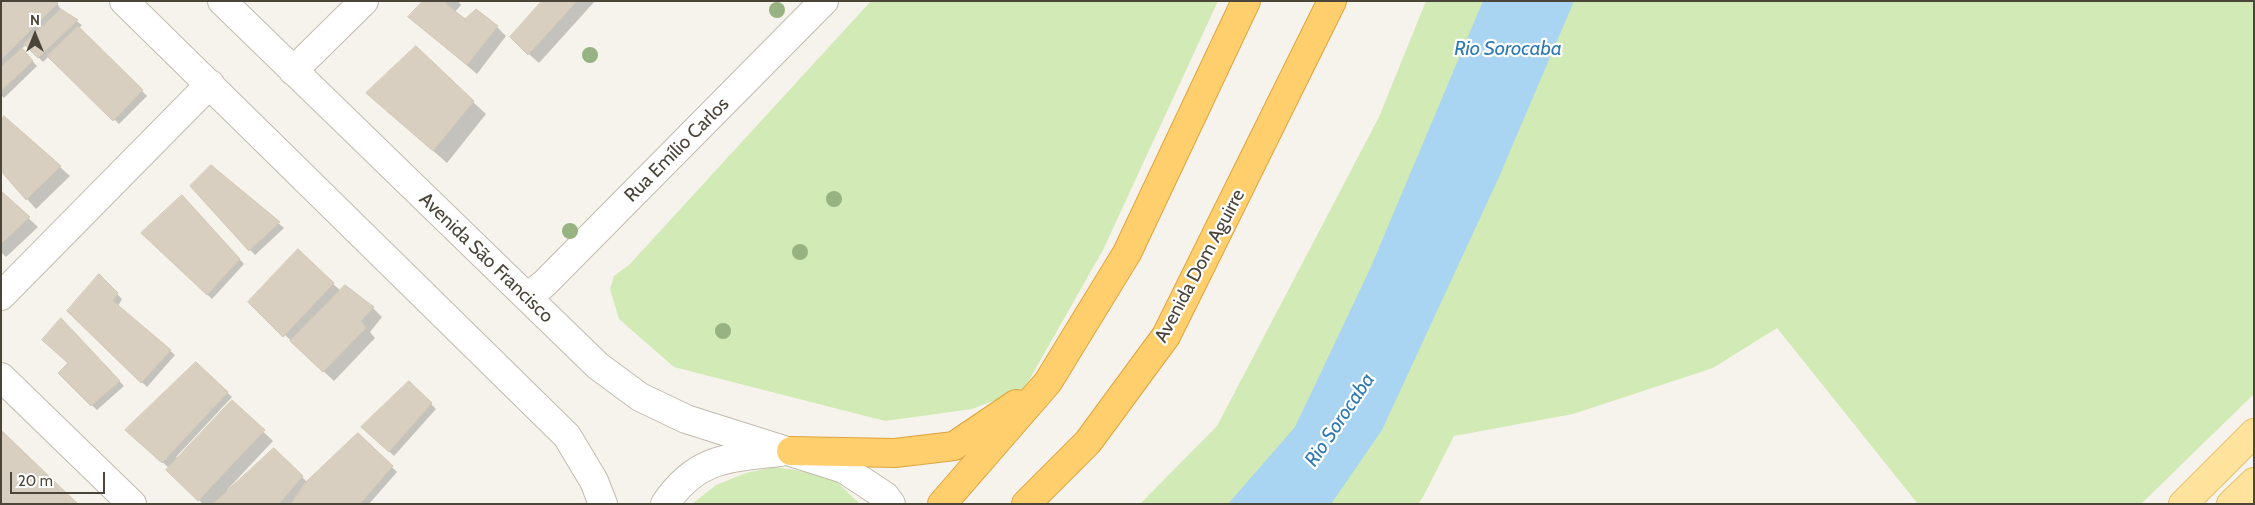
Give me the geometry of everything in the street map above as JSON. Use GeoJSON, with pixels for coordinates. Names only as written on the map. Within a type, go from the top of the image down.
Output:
{"type":"FeatureCollection","features":[{"type":"Feature","properties":{"kind":"highway"},"geometry":{"type":"LineString","coordinates":[[942,504],[1048,382],[1127,254],[1246,1]]}},
{"type":"Feature","properties":{"kind":"highway","name":"Avenida Dom Aguirre"},"geometry":{"type":"LineString","coordinates":[[1026,504],[1088,442],[1166,336],[1332,1]]}},
{"type":"Feature","properties":{"kind":"highway"},"geometry":{"type":"LineString","coordinates":[[791,451],[895,453],[954,446],[1048,382]]}},
{"type":"Feature","properties":{"kind":"main road"},"geometry":{"type":"LineString","coordinates":[[2183,504],[2254,433]]}},
{"type":"Feature","properties":{"kind":"main road"},"geometry":{"type":"LineString","coordinates":[[2231,504],[2254,482]]}},
{"type":"Feature","properties":{"kind":"street"},"geometry":{"type":"LineString","coordinates":[[124,1],[567,436],[594,480],[603,504]]}},
{"type":"Feature","properties":{"kind":"street","name":"Avenida São Francisco"},"geometry":{"type":"LineString","coordinates":[[222,1],[598,366],[640,397],[686,419],[844,469],[886,496],[892,504]]}},
{"type":"Feature","properties":{"kind":"street"},"geometry":{"type":"LineString","coordinates":[[293,71],[364,1]]}},
{"type":"Feature","properties":{"kind":"street","name":"Rua Emílio Carlos"},"geometry":{"type":"LineString","coordinates":[[528,297],[545,283],[824,1]]}},
{"type":"Feature","properties":{"kind":"street"},"geometry":{"type":"LineString","coordinates":[[1,296],[210,84]]}},
{"type":"Feature","properties":{"kind":"street"},"geometry":{"type":"LineString","coordinates":[[1,377],[132,504]]}},
{"type":"Feature","properties":{"kind":"street"},"geometry":{"type":"LineString","coordinates":[[665,504],[689,475],[708,464],[730,458],[791,451]]}},
{"type":"Feature","properties":{"kind":"green space"},"geometry":{"type":"Polygon","coordinates":[[[871,1],[1218,1],[1103,250],[1024,389],[972,409],[885,421],[674,367],[619,319],[610,289],[614,276],[629,265],[871,1]]]}},
{"type":"Feature","properties":{"kind":"green space"},"geometry":{"type":"Polygon","coordinates":[[[1426,1],[2254,1],[2254,394],[2141,504],[1918,504],[1777,328],[1713,368],[1573,414],[1454,436],[1418,504],[1140,504],[1217,426],[1379,117],[1426,1]]]}},
{"type":"Feature","properties":{"kind":"green space"},"geometry":{"type":"Polygon","coordinates":[[[774,467],[803,471],[836,481],[860,504],[692,504],[716,485],[746,473],[774,467]]]}},
{"type":"Feature","properties":{"kind":"water","name":"Rio Sorocaba"},"geometry":{"type":"Polygon","coordinates":[[[1483,1],[1574,1],[1499,177],[1382,430],[1331,504],[1228,504],[1295,427],[1370,269],[1483,1]]]}},
{"type":"Feature","properties":{"kind":"building"},"geometry":{"type":"Polygon","coordinates":[[[1,1],[56,1],[58,3],[1,60],[1,1]]]}},
{"type":"Feature","properties":{"kind":"building"},"geometry":{"type":"Polygon","coordinates":[[[423,1],[447,1],[445,3],[465,19],[476,9],[498,26],[467,65],[408,17],[423,1]]]}},
{"type":"Feature","properties":{"kind":"building"},"geometry":{"type":"Polygon","coordinates":[[[542,1],[577,1],[528,55],[510,37],[542,1]]]}},
{"type":"Feature","properties":{"kind":"building"},"geometry":{"type":"Polygon","coordinates":[[[61,9],[78,20],[38,58],[24,44],[61,9]]]}},
{"type":"Feature","properties":{"kind":"building"},"geometry":{"type":"Polygon","coordinates":[[[78,26],[143,90],[113,121],[47,56],[78,26]]]}},
{"type":"Feature","properties":{"kind":"building"},"geometry":{"type":"Polygon","coordinates":[[[416,46],[474,101],[433,151],[366,93],[416,46]]]}},
{"type":"Feature","properties":{"kind":"building"},"geometry":{"type":"Polygon","coordinates":[[[22,48],[33,61],[1,91],[1,67],[22,48]]]}},
{"type":"Feature","properties":{"kind":"building"},"geometry":{"type":"Polygon","coordinates":[[[4,116],[61,166],[26,200],[1,171],[1,119],[4,116]]]}},
{"type":"Feature","properties":{"kind":"building"},"geometry":{"type":"Polygon","coordinates":[[[211,165],[280,222],[249,251],[190,186],[211,165]]]}},
{"type":"Feature","properties":{"kind":"building"},"geometry":{"type":"Polygon","coordinates":[[[1,191],[30,217],[1,244],[1,191]]]}},
{"type":"Feature","properties":{"kind":"building"},"geometry":{"type":"Polygon","coordinates":[[[182,195],[240,259],[207,295],[141,233],[182,195]]]}},
{"type":"Feature","properties":{"kind":"building"},"geometry":{"type":"Polygon","coordinates":[[[298,249],[334,283],[283,337],[248,302],[298,249]]]}},
{"type":"Feature","properties":{"kind":"building"},"geometry":{"type":"Polygon","coordinates":[[[99,274],[118,293],[113,301],[171,350],[141,383],[67,311],[99,274]]]}},
{"type":"Feature","properties":{"kind":"building"},"geometry":{"type":"Polygon","coordinates":[[[345,285],[374,307],[361,321],[366,328],[323,372],[290,341],[345,285]]]}},
{"type":"Feature","properties":{"kind":"building"},"geometry":{"type":"Polygon","coordinates":[[[61,318],[120,381],[91,406],[58,373],[68,363],[42,340],[61,318]]]}},
{"type":"Feature","properties":{"kind":"building"},"geometry":{"type":"Polygon","coordinates":[[[196,362],[228,392],[162,463],[125,430],[196,362]]]}},
{"type":"Feature","properties":{"kind":"building"},"geometry":{"type":"Polygon","coordinates":[[[409,381],[432,403],[389,452],[361,427],[409,381]]]}},
{"type":"Feature","properties":{"kind":"building"},"geometry":{"type":"Polygon","coordinates":[[[232,400],[265,430],[198,501],[166,470],[232,400]]]}},
{"type":"Feature","properties":{"kind":"building"},"geometry":{"type":"Polygon","coordinates":[[[1,431],[3,432],[78,504],[1,504],[1,431]]]}},
{"type":"Feature","properties":{"kind":"building"},"geometry":{"type":"Polygon","coordinates":[[[358,433],[393,466],[360,504],[291,504],[305,483],[358,433]]]}},
{"type":"Feature","properties":{"kind":"building"},"geometry":{"type":"Polygon","coordinates":[[[274,448],[303,476],[279,504],[213,504],[274,448]]]}}]}
